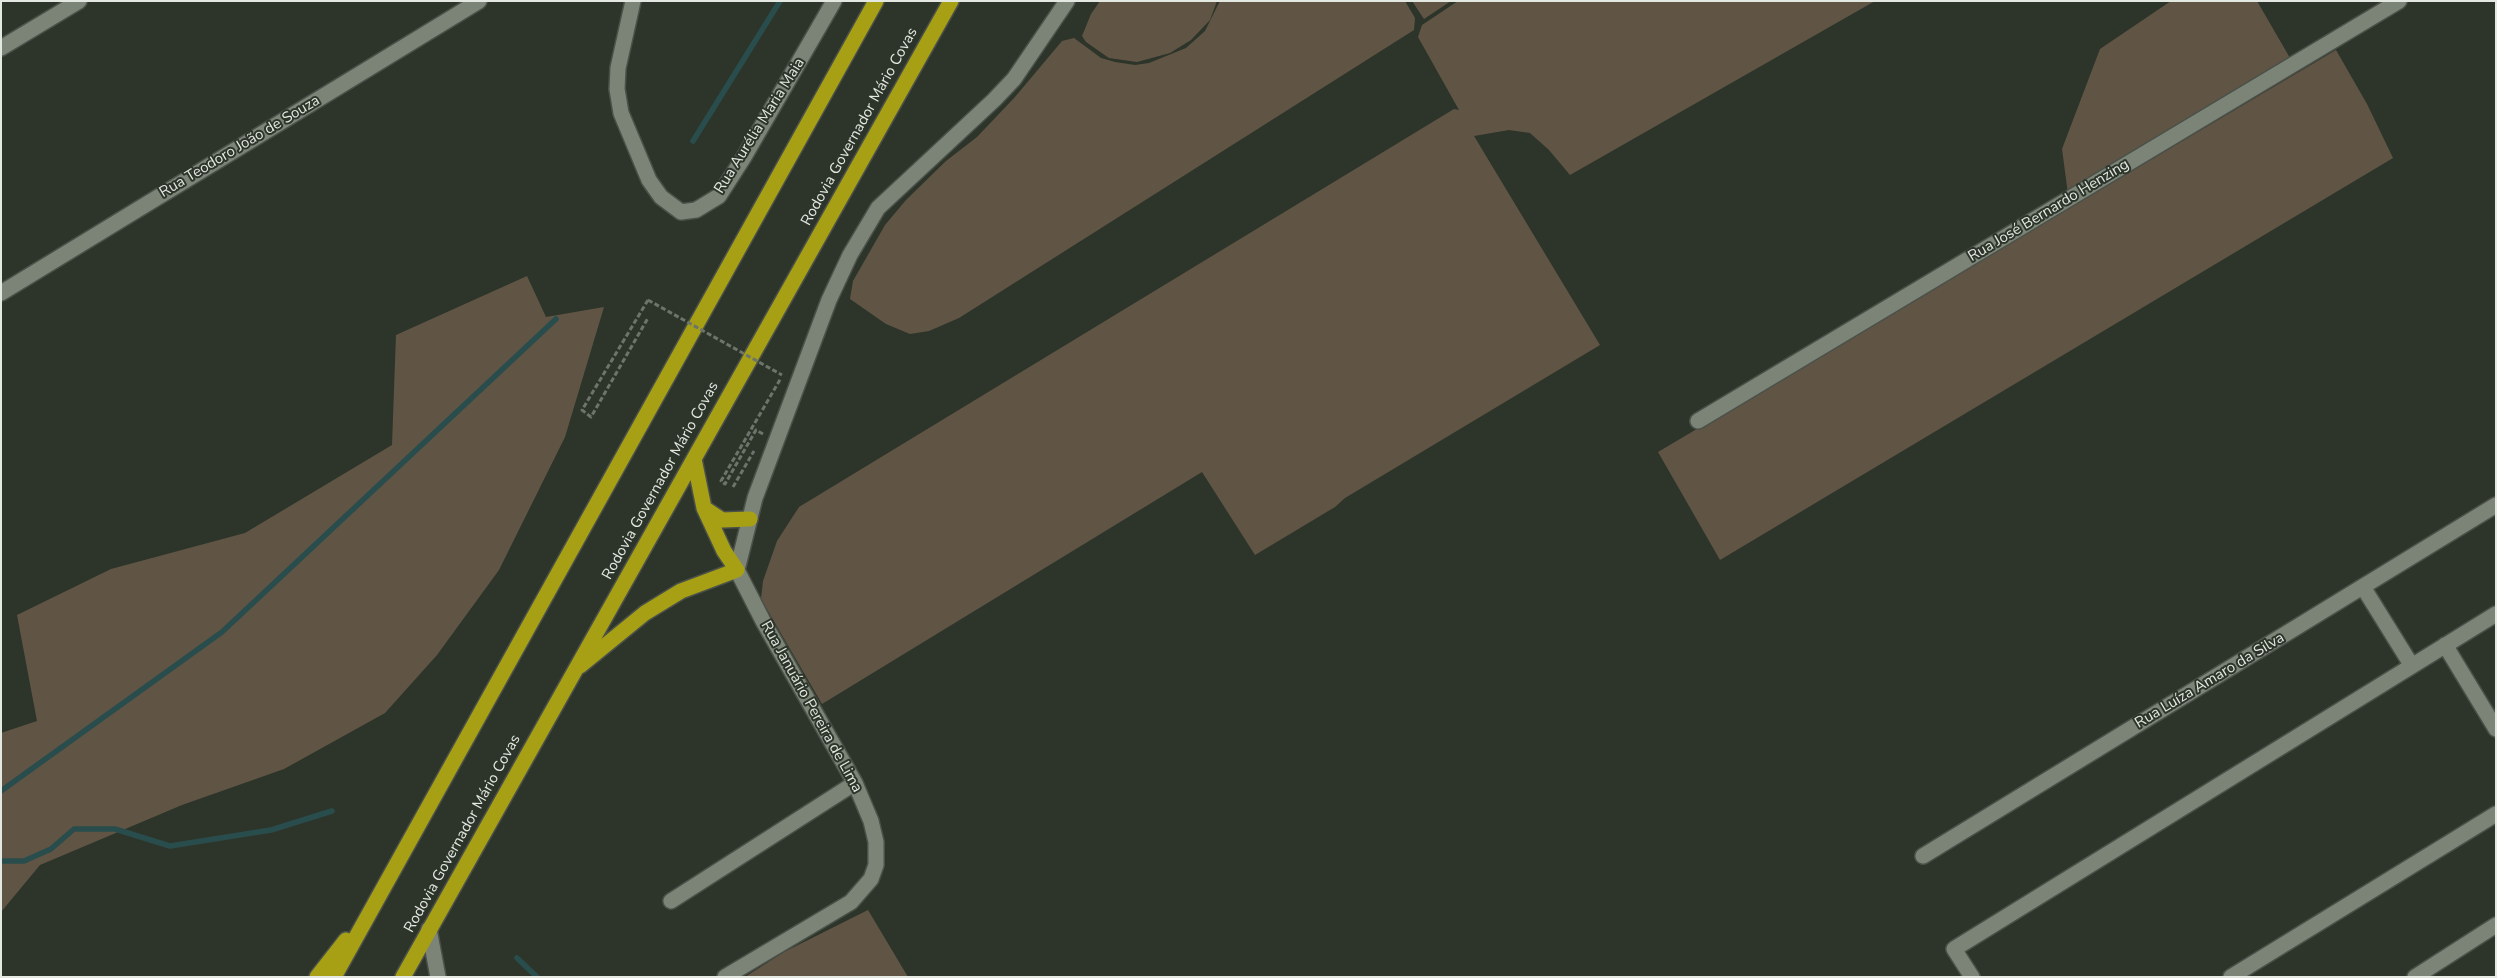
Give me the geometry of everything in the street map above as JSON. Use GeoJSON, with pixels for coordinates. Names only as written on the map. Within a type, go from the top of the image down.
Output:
{"type":"FeatureCollection","features":[{"type":"Feature","properties":{"kind":"highway"},"geometry":{"type":"LineString","coordinates":[[334,977],[876,1]]}},
{"type":"Feature","properties":{"kind":"highway","name":"Rodovia Governador Mário Covas"},"geometry":{"type":"LineString","coordinates":[[403,977],[950,1]]}},
{"type":"Feature","properties":{"kind":"highway"},"geometry":{"type":"LineString","coordinates":[[575,670],[645,614],[681,591],[737,570],[724,551],[704,508],[694,459]]}},
{"type":"Feature","properties":{"kind":"highway"},"geometry":{"type":"LineString","coordinates":[[704,508],[722,520],[750,519]]}},
{"type":"Feature","properties":{"kind":"highway"},"geometry":{"type":"LineString","coordinates":[[317,977],[377,899]]}},
{"type":"Feature","properties":{"kind":"street"},"geometry":{"type":"LineString","coordinates":[[1,48],[79,1]]}},
{"type":"Feature","properties":{"kind":"street","name":"Rua Teodoro João de Souza"},"geometry":{"type":"LineString","coordinates":[[1,293],[479,1]]}},
{"type":"Feature","properties":{"kind":"street","name":"Rua Aurélia Maria Maia"},"geometry":{"type":"LineString","coordinates":[[634,1],[618,68],[617,90],[621,113],[649,180],[661,197],[681,212],[696,210],[718,196],[744,157],[834,1]]}},
{"type":"Feature","properties":{"kind":"street"},"geometry":{"type":"LineString","coordinates":[[737,570],[759,488],[829,300],[850,255],[878,208],[1007,86],[1055,22],[1068,1]]}},
{"type":"Feature","properties":{"kind":"street","name":"Rua José Bernardo Henzing"},"geometry":{"type":"LineString","coordinates":[[1698,421],[2399,1]]}},
{"type":"Feature","properties":{"kind":"street","name":"Rua Luíza Amaro da Silva"},"geometry":{"type":"LineString","coordinates":[[1923,856],[2496,505]]}},
{"type":"Feature","properties":{"kind":"street","name":"Rua Januário Pereira de Lima"},"geometry":{"type":"LineString","coordinates":[[725,977],[851,902],[871,879],[876,865],[876,842],[871,821],[855,783],[763,621],[737,570]]}},
{"type":"Feature","properties":{"kind":"street"},"geometry":{"type":"LineString","coordinates":[[2363,587],[2412,666]]}},
{"type":"Feature","properties":{"kind":"street"},"geometry":{"type":"LineString","coordinates":[[1972,977],[1954,949],[2496,614]]}},
{"type":"Feature","properties":{"kind":"street"},"geometry":{"type":"LineString","coordinates":[[2445,645],[2496,729]]}},
{"type":"Feature","properties":{"kind":"street"},"geometry":{"type":"LineString","coordinates":[[671,901],[855,783]]}},
{"type":"Feature","properties":{"kind":"street"},"geometry":{"type":"LineString","coordinates":[[2231,977],[2496,814]]}},
{"type":"Feature","properties":{"kind":"street"},"geometry":{"type":"LineString","coordinates":[[2415,977],[2496,925]]}},
{"type":"Feature","properties":{"kind":"street"},"geometry":{"type":"LineString","coordinates":[[430,929],[438,977]]}},
{"type":"Feature","properties":{"kind":"path"},"geometry":{"type":"LineString","coordinates":[[648,318],[591,417],[582,410],[648,300],[782,375],[721,481],[725,484],[756,430],[763,434],[759,442]]}},
{"type":"Feature","properties":{"kind":"path"},"geometry":{"type":"LineString","coordinates":[[733,487],[755,449]]}},
{"type":"Feature","properties":{"kind":"shaded area"},"geometry":{"type":"Polygon","coordinates":[[[1100,1],[1217,1],[1210,20],[1191,40],[1170,53],[1137,62],[1109,58],[1086,42],[1082,36],[1091,14],[1100,1]]]}},
{"type":"Feature","properties":{"kind":"shaded area"},"geometry":{"type":"Polygon","coordinates":[[[1220,1],[1405,1],[1415,18],[1414,30],[959,318],[929,331],[910,334],[886,324],[850,299],[853,281],[885,225],[906,200],[946,161],[977,137],[1015,97],[1062,41],[1074,38],[1101,58],[1115,62],[1135,65],[1149,63],[1186,48],[1205,31],[1220,1]]]}},
{"type":"Feature","properties":{"kind":"shaded area"},"geometry":{"type":"Polygon","coordinates":[[[1412,1],[1451,1],[1424,19],[1412,1]]]}},
{"type":"Feature","properties":{"kind":"shaded area"},"geometry":{"type":"Polygon","coordinates":[[[1458,1],[1875,1],[1570,175],[1549,150],[1530,133],[1509,130],[1474,136],[1600,345],[1345,498],[1335,507],[1255,555],[1202,472],[822,704],[761,599],[763,581],[777,541],[799,507],[1454,109],[1459,110],[1418,37],[1422,25],[1458,1]]]}},
{"type":"Feature","properties":{"kind":"shaded area"},"geometry":{"type":"Polygon","coordinates":[[[2171,1],[2257,1],[2290,58],[2068,194],[2062,149],[2100,49],[2171,1]]]}},
{"type":"Feature","properties":{"kind":"shaded area"},"geometry":{"type":"Polygon","coordinates":[[[2336,50],[2367,104],[2393,158],[1720,560],[1658,452],[2336,50]]]}},
{"type":"Feature","properties":{"kind":"shaded area"},"geometry":{"type":"Polygon","coordinates":[[[527,276],[546,317],[604,307],[565,437],[499,570],[437,655],[385,713],[284,769],[182,805],[40,865],[1,912],[1,733],[37,721],[17,615],[111,569],[245,533],[392,445],[396,335],[527,276]]]}},
{"type":"Feature","properties":{"kind":"shaded area"},"geometry":{"type":"Polygon","coordinates":[[[868,910],[908,977],[745,977],[784,952],[868,910]]]}},
{"type":"Feature","properties":{"kind":"waterway"},"geometry":{"type":"LineString","coordinates":[[693,141],[780,1]]}},
{"type":"Feature","properties":{"kind":"waterway"},"geometry":{"type":"LineString","coordinates":[[1,791],[222,632],[556,319]]}},
{"type":"Feature","properties":{"kind":"waterway"},"geometry":{"type":"LineString","coordinates":[[1,861],[24,861],[51,849],[74,829],[115,829],[170,846],[271,830],[332,811]]}},
{"type":"Feature","properties":{"kind":"waterway"},"geometry":{"type":"LineString","coordinates":[[517,958],[537,977]]}}]}
